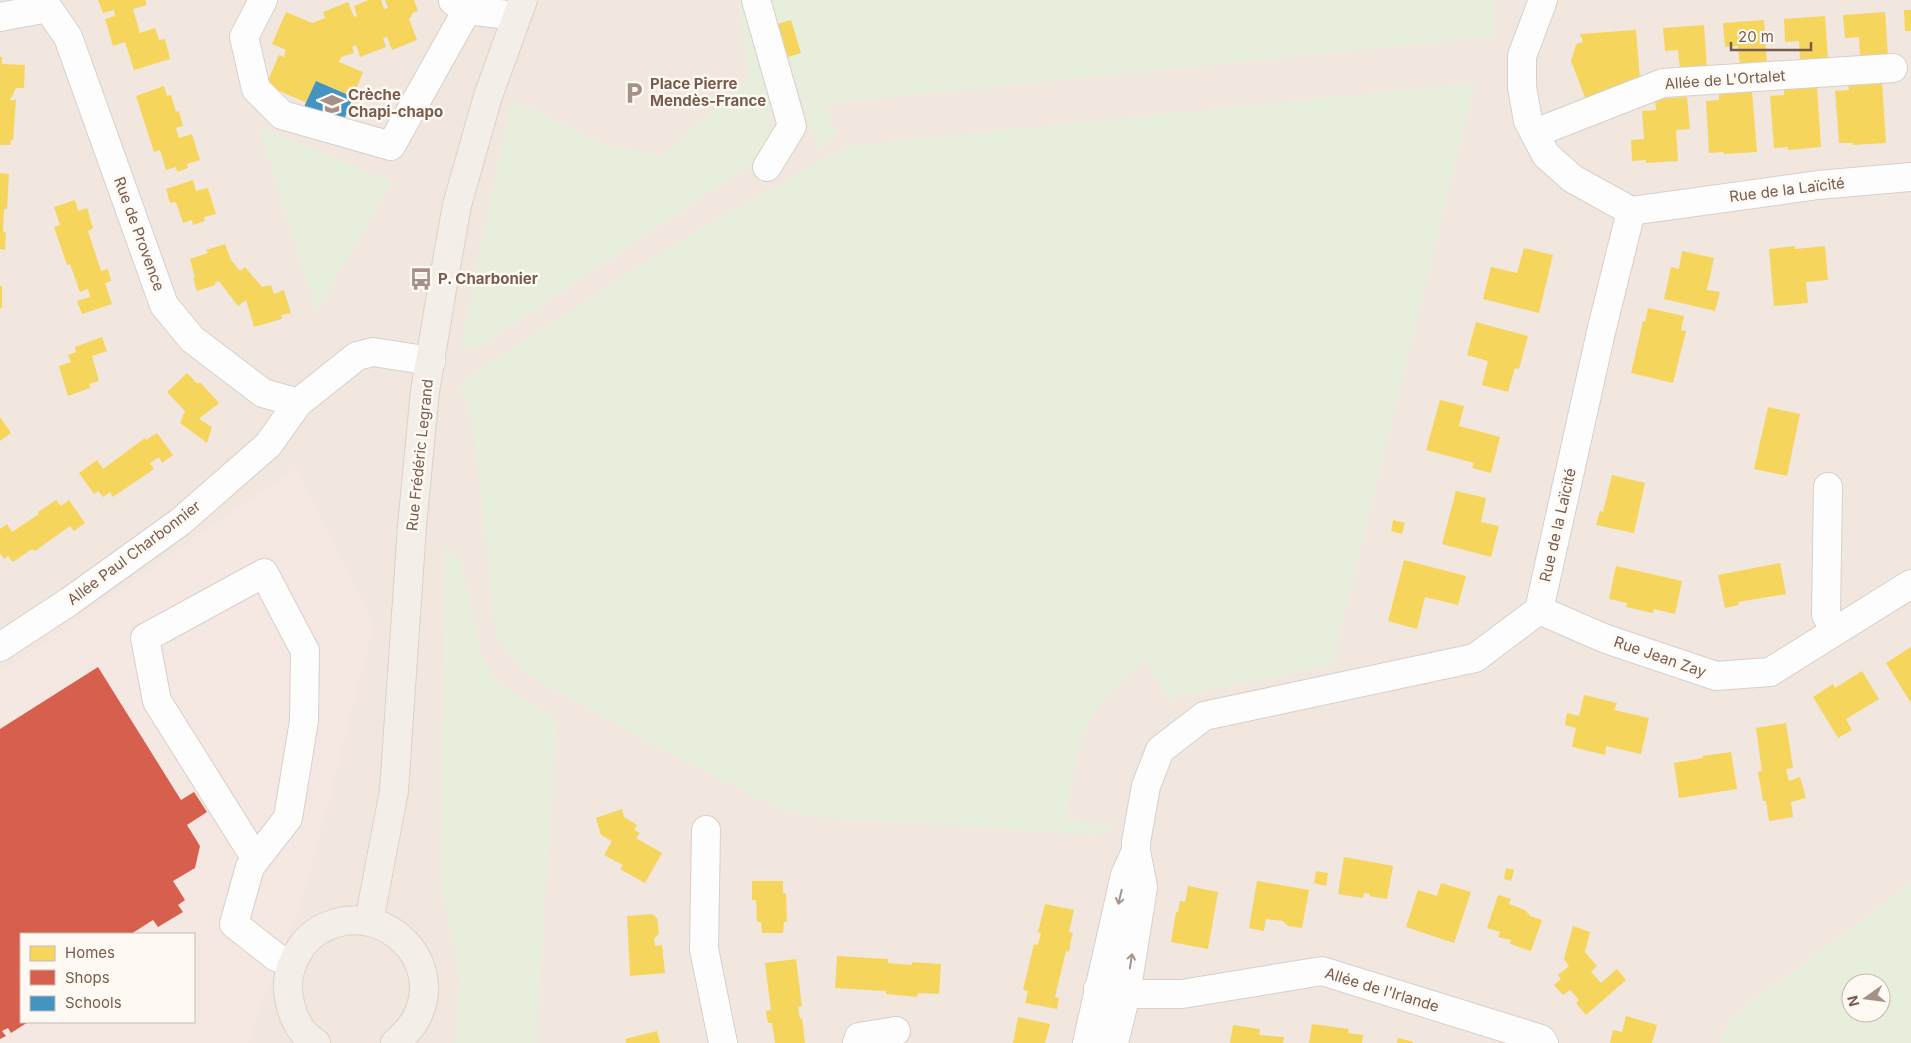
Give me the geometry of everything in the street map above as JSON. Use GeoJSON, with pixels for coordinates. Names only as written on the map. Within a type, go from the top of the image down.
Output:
{"type":"FeatureCollection","features":[{"type":"Feature","properties":{"kind":"main road","name":"Rue Frédéric Legrand"},"geometry":{"type":"LineString","coordinates":[[369,921],[394,791],[412,526],[425,392],[457,205],[488,96],[520,8]]}},
{"type":"Feature","properties":{"kind":"main road"},"geometry":{"type":"LineString","coordinates":[[312,1042],[297,1024],[289,1003],[287,980],[292,963],[307,940],[325,926],[347,920],[369,921],[391,929],[408,944],[419,964],[424,987],[420,1008],[410,1028],[396,1043]]}},
{"type":"Feature","properties":{"kind":"street"},"geometry":{"type":"LineString","coordinates":[[263,0],[244,37],[256,89],[282,115],[391,146],[459,5],[520,8]]}},
{"type":"Feature","properties":{"kind":"street"},"geometry":{"type":"LineString","coordinates":[[756,0],[792,126],[768,167]]}},
{"type":"Feature","properties":{"kind":"street"},"geometry":{"type":"LineString","coordinates":[[1544,0],[1522,56],[1522,87],[1528,121],[1546,155],[1573,179],[1631,211]]}},
{"type":"Feature","properties":{"kind":"street"},"geometry":{"type":"LineString","coordinates":[[0,17],[49,4]]}},
{"type":"Feature","properties":{"kind":"street","name":"Rue de Provence"},"geometry":{"type":"LineString","coordinates":[[49,4],[68,37],[164,304],[192,339],[263,392],[298,403]]}},
{"type":"Feature","properties":{"kind":"street","name":"Allée de L'Ortalet"},"geometry":{"type":"LineString","coordinates":[[1535,133],[1663,83],[1893,68]]}},
{"type":"Feature","properties":{"kind":"street","name":"Rue de la Laïcité"},"geometry":{"type":"LineString","coordinates":[[1539,610],[1601,332],[1631,211],[1818,185],[1911,177]]}},
{"type":"Feature","properties":{"kind":"street","name":"Allée Paul Charbonnier"},"geometry":{"type":"LineString","coordinates":[[0,647],[70,601],[180,522],[268,445],[298,403],[357,356],[373,352],[431,362]]}},
{"type":"Feature","properties":{"kind":"street"},"geometry":{"type":"LineString","coordinates":[[1828,487],[1826,615],[1835,630]]}},
{"type":"Feature","properties":{"kind":"street"},"geometry":{"type":"LineString","coordinates":[[256,860],[157,701],[146,638],[264,573],[305,651],[304,721],[288,818],[256,860],[250,867],[234,924],[276,956],[292,963]]}},
{"type":"Feature","properties":{"kind":"street","name":"Rue Jean Zay"},"geometry":{"type":"LineString","coordinates":[[1539,610],[1606,639],[1716,676],[1770,672],[1911,584]]}},
{"type":"Feature","properties":{"kind":"street"},"geometry":{"type":"LineString","coordinates":[[1087,1043],[1125,875],[1136,851],[1146,786],[1160,750],[1204,716],[1475,658],[1539,610]]}},
{"type":"Feature","properties":{"kind":"street"},"geometry":{"type":"LineString","coordinates":[[706,830],[704,949],[723,1043]]}},
{"type":"Feature","properties":{"kind":"street"},"geometry":{"type":"LineString","coordinates":[[1114,1043],[1126,994],[1143,887],[1136,851]]}},
{"type":"Feature","properties":{"kind":"street","name":"Allée de l'Irlande"},"geometry":{"type":"LineString","coordinates":[[1098,989],[1126,994],[1182,994],[1322,971],[1541,1039],[1544,1043]]}},
{"type":"Feature","properties":{"kind":"street"},"geometry":{"type":"LineString","coordinates":[[857,1043],[859,1037],[896,1032]]}},
{"type":"Feature","properties":{"kind":"shaded area"},"geometry":{"type":"Polygon","coordinates":[[[0,0],[1911,0],[1911,884],[1731,1018],[1721,1043],[0,1043],[0,0]]]}},
{"type":"Feature","properties":{"kind":"shaded area"},"geometry":{"type":"Polygon","coordinates":[[[296,468],[374,625],[305,891],[247,1043],[0,1043],[0,672],[296,468]]]}},
{"type":"Feature","properties":{"kind":"green space"},"geometry":{"type":"Polygon","coordinates":[[[738,0],[746,0],[771,85],[769,136],[753,164],[475,350],[461,346],[511,101],[602,144],[661,156],[749,78],[738,0]]]}},
{"type":"Feature","properties":{"kind":"green space"},"geometry":{"type":"Polygon","coordinates":[[[770,0],[1495,0],[1492,37],[825,104],[837,135],[818,149],[770,0]]]}},
{"type":"Feature","properties":{"kind":"green space"},"geometry":{"type":"Polygon","coordinates":[[[1475,83],[1332,665],[1180,696],[1171,702],[1146,662],[1107,695],[1095,712],[1079,749],[1074,770],[1066,819],[1113,826],[1112,831],[1095,835],[817,817],[776,808],[678,758],[528,675],[516,663],[495,631],[475,441],[467,403],[459,382],[686,237],[847,146],[1475,83]]]}},
{"type":"Feature","properties":{"kind":"green space"},"geometry":{"type":"Polygon","coordinates":[[[259,127],[392,182],[316,312],[259,127]]]}},
{"type":"Feature","properties":{"kind":"green space"},"geometry":{"type":"Polygon","coordinates":[[[445,545],[460,559],[482,656],[497,683],[557,719],[536,1043],[453,1043],[456,1039],[460,980],[441,881],[445,545]]]}},
{"type":"Feature","properties":{"kind":"green space"},"geometry":{"type":"Polygon","coordinates":[[[1911,884],[1911,1043],[1721,1043],[1731,1018],[1911,884]]]}},
{"type":"Feature","properties":{"kind":"building: Homes"},"geometry":{"type":"Polygon","coordinates":[[[98,0],[145,0],[147,5],[133,9],[140,33],[155,28],[159,40],[165,39],[170,59],[134,70],[125,42],[113,46],[105,19],[115,16],[114,10],[103,13],[98,0]]]}},
{"type":"Feature","properties":{"kind":"building: Homes"},"geometry":{"type":"Polygon","coordinates":[[[369,0],[381,0],[384,9],[388,8],[385,0],[414,0],[418,11],[412,13],[409,19],[417,40],[392,50],[387,37],[383,38],[386,47],[360,57],[356,45],[352,47],[354,53],[341,57],[339,62],[363,72],[353,97],[316,81],[307,103],[266,85],[279,55],[284,57],[286,50],[272,44],[286,12],[312,23],[325,18],[323,12],[348,2],[354,17],[357,16],[354,6],[369,0]]]}},
{"type":"Feature","properties":{"kind":"building: Homes"},"geometry":{"type":"Polygon","coordinates":[[[1904,10],[1911,10],[1911,31],[1905,31],[1904,10]]]}},
{"type":"Feature","properties":{"kind":"building: Homes"},"geometry":{"type":"Polygon","coordinates":[[[1885,12],[1888,55],[1860,57],[1859,37],[1845,38],[1843,15],[1885,12]]]}},
{"type":"Feature","properties":{"kind":"building: Homes"},"geometry":{"type":"Polygon","coordinates":[[[1825,16],[1828,60],[1800,61],[1799,41],[1785,42],[1784,19],[1825,16]]]}},
{"type":"Feature","properties":{"kind":"building: Homes"},"geometry":{"type":"Polygon","coordinates":[[[791,20],[801,53],[788,57],[778,24],[791,20]]]}},
{"type":"Feature","properties":{"kind":"building: Homes"},"geometry":{"type":"Polygon","coordinates":[[[1764,20],[1767,64],[1740,66],[1738,46],[1725,47],[1723,23],[1764,20]]]}},
{"type":"Feature","properties":{"kind":"building: Homes"},"geometry":{"type":"Polygon","coordinates":[[[1704,25],[1707,68],[1680,70],[1678,50],[1665,51],[1663,28],[1704,25]]]}},
{"type":"Feature","properties":{"kind":"building: Homes"},"geometry":{"type":"Polygon","coordinates":[[[1636,30],[1640,79],[1586,100],[1571,61],[1576,44],[1583,42],[1580,34],[1636,30]]]}},
{"type":"Feature","properties":{"kind":"building: Homes"},"geometry":{"type":"Polygon","coordinates":[[[0,57],[2,57],[2,64],[25,65],[24,88],[16,88],[10,100],[16,100],[13,140],[11,140],[10,145],[0,145],[0,57]]]}},
{"type":"Feature","properties":{"kind":"building: Homes"},"geometry":{"type":"Polygon","coordinates":[[[1882,82],[1886,143],[1853,145],[1853,143],[1839,143],[1835,91],[1849,90],[1848,84],[1882,82]]]}},
{"type":"Feature","properties":{"kind":"building: Homes"},"geometry":{"type":"Polygon","coordinates":[[[164,86],[167,96],[171,95],[176,112],[179,111],[183,126],[176,128],[179,138],[192,134],[200,160],[187,164],[188,168],[177,172],[176,167],[166,170],[160,150],[154,152],[136,96],[164,86]]]}},
{"type":"Feature","properties":{"kind":"building: Homes"},"geometry":{"type":"Polygon","coordinates":[[[1817,87],[1821,147],[1788,150],[1788,147],[1774,148],[1770,96],[1784,95],[1784,89],[1817,87]]]}},
{"type":"Feature","properties":{"kind":"building: Homes"},"geometry":{"type":"Polygon","coordinates":[[[1752,91],[1757,152],[1709,153],[1706,101],[1719,100],[1719,93],[1752,91]]]}},
{"type":"Feature","properties":{"kind":"building: Homes"},"geometry":{"type":"Polygon","coordinates":[[[1687,97],[1690,129],[1676,130],[1678,161],[1646,163],[1646,160],[1632,161],[1631,140],[1644,139],[1642,111],[1656,110],[1655,99],[1687,97]]]}},
{"type":"Feature","properties":{"kind":"building: Homes"},"geometry":{"type":"Polygon","coordinates":[[[0,173],[9,174],[7,209],[4,209],[3,232],[6,232],[5,250],[0,249],[0,173]]]}},
{"type":"Feature","properties":{"kind":"building: Homes"},"geometry":{"type":"Polygon","coordinates":[[[193,180],[196,191],[208,188],[216,214],[204,217],[205,221],[193,225],[192,220],[183,223],[176,202],[170,203],[166,189],[193,180]]]}},
{"type":"Feature","properties":{"kind":"building: Homes"},"geometry":{"type":"Polygon","coordinates":[[[75,200],[78,211],[87,208],[93,228],[88,231],[101,271],[108,269],[111,281],[105,283],[112,304],[82,314],[77,301],[90,297],[88,289],[80,292],[70,264],[67,265],[54,227],[60,225],[54,207],[75,200]]]}},
{"type":"Feature","properties":{"kind":"building: Homes"},"geometry":{"type":"Polygon","coordinates":[[[225,244],[231,260],[240,271],[245,267],[262,287],[271,285],[274,294],[284,290],[291,313],[281,315],[282,319],[254,327],[246,300],[238,306],[219,281],[215,285],[197,291],[190,259],[208,253],[206,250],[225,244]]]}},
{"type":"Feature","properties":{"kind":"building: Homes"},"geometry":{"type":"Polygon","coordinates":[[[1795,246],[1795,249],[1825,246],[1828,280],[1806,282],[1808,303],[1774,306],[1769,249],[1795,246]]]}},
{"type":"Feature","properties":{"kind":"building: Homes"},"geometry":{"type":"Polygon","coordinates":[[[1524,248],[1553,255],[1539,313],[1483,299],[1491,267],[1517,273],[1524,248]]]}},
{"type":"Feature","properties":{"kind":"building: Homes"},"geometry":{"type":"Polygon","coordinates":[[[1682,251],[1714,258],[1707,290],[1720,292],[1715,311],[1664,299],[1671,267],[1679,269],[1682,251]]]}},
{"type":"Feature","properties":{"kind":"building: Homes"},"geometry":{"type":"Polygon","coordinates":[[[0,286],[2,286],[2,308],[0,308],[0,286]]]}},
{"type":"Feature","properties":{"kind":"building: Homes"},"geometry":{"type":"Polygon","coordinates":[[[1648,308],[1684,316],[1681,330],[1686,331],[1673,383],[1631,373],[1643,321],[1645,322],[1648,308]]]}},
{"type":"Feature","properties":{"kind":"building: Homes"},"geometry":{"type":"Polygon","coordinates":[[[1476,322],[1528,336],[1519,369],[1515,368],[1508,392],[1482,385],[1488,361],[1467,355],[1476,322]]]}},
{"type":"Feature","properties":{"kind":"building: Homes"},"geometry":{"type":"Polygon","coordinates":[[[102,337],[107,351],[92,356],[99,381],[89,384],[90,388],[68,396],[59,366],[71,362],[68,355],[76,352],[75,347],[102,337]]]}},
{"type":"Feature","properties":{"kind":"building: Homes"},"geometry":{"type":"Polygon","coordinates":[[[187,373],[198,384],[200,382],[219,403],[199,419],[212,427],[207,443],[180,423],[185,411],[167,392],[187,373]]]}},
{"type":"Feature","properties":{"kind":"building: Homes"},"geometry":{"type":"Polygon","coordinates":[[[1440,400],[1464,406],[1459,426],[1500,437],[1491,473],[1472,468],[1474,463],[1426,450],[1440,400]]]}},
{"type":"Feature","properties":{"kind":"building: Homes"},"geometry":{"type":"Polygon","coordinates":[[[1768,407],[1800,414],[1787,476],[1754,469],[1768,407]]]}},
{"type":"Feature","properties":{"kind":"building: Homes"},"geometry":{"type":"Polygon","coordinates":[[[0,417],[11,433],[0,441],[0,417]]]}},
{"type":"Feature","properties":{"kind":"building: Homes"},"geometry":{"type":"Polygon","coordinates":[[[157,433],[173,455],[162,463],[159,457],[150,463],[154,469],[113,497],[110,492],[103,497],[98,491],[94,494],[79,473],[97,460],[103,469],[145,438],[146,440],[157,433]]]}},
{"type":"Feature","properties":{"kind":"building: Homes"},"geometry":{"type":"Polygon","coordinates":[[[1612,475],[1645,483],[1634,533],[1596,525],[1600,511],[1603,512],[1612,475]]]}},
{"type":"Feature","properties":{"kind":"building: Homes"},"geometry":{"type":"Polygon","coordinates":[[[1456,491],[1486,498],[1481,522],[1499,526],[1491,557],[1442,544],[1456,491]]]}},
{"type":"Feature","properties":{"kind":"building: Homes"},"geometry":{"type":"Polygon","coordinates":[[[56,500],[61,506],[69,500],[85,523],[74,531],[70,526],[35,551],[32,549],[13,562],[8,556],[4,559],[0,553],[0,529],[7,524],[12,532],[56,500]]]}},
{"type":"Feature","properties":{"kind":"building: Homes"},"geometry":{"type":"Polygon","coordinates":[[[1393,520],[1405,523],[1402,534],[1391,531],[1393,520]]]}},
{"type":"Feature","properties":{"kind":"building: Homes"},"geometry":{"type":"Polygon","coordinates":[[[1404,560],[1466,576],[1458,605],[1425,597],[1417,629],[1388,621],[1404,560]]]}},
{"type":"Feature","properties":{"kind":"building: Homes"},"geometry":{"type":"Polygon","coordinates":[[[1780,563],[1786,594],[1738,602],[1739,605],[1725,608],[1718,575],[1780,563]]]}},
{"type":"Feature","properties":{"kind":"building: Homes"},"geometry":{"type":"Polygon","coordinates":[[[1616,566],[1682,581],[1675,614],[1654,609],[1653,613],[1626,607],[1627,603],[1609,599],[1616,566]]]}},
{"type":"Feature","properties":{"kind":"building: Homes"},"geometry":{"type":"Polygon","coordinates":[[[1911,647],[1911,703],[1886,663],[1911,647]]]}},
{"type":"Feature","properties":{"kind":"building: Homes"},"geometry":{"type":"Polygon","coordinates":[[[1862,671],[1879,699],[1846,719],[1852,730],[1838,738],[1813,697],[1833,684],[1835,688],[1862,671]]]}},
{"type":"Feature","properties":{"kind":"building: Homes"},"geometry":{"type":"Polygon","coordinates":[[[1584,695],[1617,703],[1614,710],[1649,718],[1641,754],[1606,746],[1605,755],[1572,747],[1576,728],[1565,725],[1567,713],[1579,716],[1584,695]]]}},
{"type":"Feature","properties":{"kind":"building: Homes"},"geometry":{"type":"Polygon","coordinates":[[[1786,723],[1793,768],[1786,769],[1789,781],[1800,777],[1806,798],[1791,802],[1793,817],[1769,821],[1758,772],[1762,771],[1756,728],[1786,723]]]}},
{"type":"Feature","properties":{"kind":"building: Homes"},"geometry":{"type":"Polygon","coordinates":[[[1731,752],[1737,789],[1679,798],[1674,763],[1703,758],[1702,756],[1731,752]]]}},
{"type":"Feature","properties":{"kind":"building: Homes"},"geometry":{"type":"Polygon","coordinates":[[[622,809],[624,817],[637,825],[634,830],[640,833],[636,838],[662,853],[645,883],[620,869],[623,865],[604,855],[612,841],[601,835],[596,818],[622,809]]]}},
{"type":"Feature","properties":{"kind":"building: Homes"},"geometry":{"type":"Polygon","coordinates":[[[1344,857],[1393,866],[1387,899],[1369,896],[1370,894],[1364,893],[1363,898],[1338,894],[1344,857]]]}},
{"type":"Feature","properties":{"kind":"building: Homes"},"geometry":{"type":"Polygon","coordinates":[[[1506,868],[1514,870],[1511,881],[1504,879],[1506,868]]]}},
{"type":"Feature","properties":{"kind":"building: Homes"},"geometry":{"type":"Polygon","coordinates":[[[1316,871],[1328,873],[1326,886],[1314,883],[1316,871]]]}},
{"type":"Feature","properties":{"kind":"building: Homes"},"geometry":{"type":"Polygon","coordinates":[[[752,881],[783,881],[783,893],[786,893],[787,922],[784,922],[783,933],[762,933],[761,922],[757,922],[756,900],[752,900],[752,881]]]}},
{"type":"Feature","properties":{"kind":"building: Homes"},"geometry":{"type":"Polygon","coordinates":[[[1257,881],[1309,890],[1302,928],[1288,926],[1283,921],[1266,919],[1264,931],[1249,928],[1257,881]]]}},
{"type":"Feature","properties":{"kind":"building: Homes"},"geometry":{"type":"Polygon","coordinates":[[[1441,883],[1471,892],[1454,943],[1406,927],[1418,890],[1437,896],[1441,883]]]}},
{"type":"Feature","properties":{"kind":"building: Homes"},"geometry":{"type":"Polygon","coordinates":[[[1188,886],[1218,892],[1208,949],[1171,942],[1176,912],[1178,912],[1180,901],[1185,902],[1188,886]]]}},
{"type":"Feature","properties":{"kind":"building: Homes"},"geometry":{"type":"Polygon","coordinates":[[[1498,895],[1511,899],[1509,904],[1525,910],[1530,916],[1542,920],[1531,951],[1510,944],[1511,940],[1498,937],[1500,932],[1487,928],[1498,895]]]}},
{"type":"Feature","properties":{"kind":"building: Homes"},"geometry":{"type":"Polygon","coordinates":[[[1045,904],[1074,910],[1069,932],[1073,933],[1069,952],[1066,951],[1055,997],[1059,998],[1057,1009],[1025,1003],[1028,991],[1023,990],[1034,944],[1038,945],[1041,933],[1038,932],[1045,904]]]}},
{"type":"Feature","properties":{"kind":"building: Homes"},"geometry":{"type":"Polygon","coordinates":[[[652,914],[657,918],[659,933],[654,939],[655,946],[662,945],[665,973],[630,976],[627,916],[652,914]]]}},
{"type":"Feature","properties":{"kind":"building: Homes"},"geometry":{"type":"Polygon","coordinates":[[[1573,926],[1590,932],[1585,952],[1597,966],[1591,972],[1601,983],[1617,969],[1626,980],[1586,1015],[1576,1003],[1579,1000],[1570,990],[1563,995],[1554,985],[1561,979],[1558,975],[1569,966],[1564,959],[1573,926]]]}},
{"type":"Feature","properties":{"kind":"building: Homes"},"geometry":{"type":"Polygon","coordinates":[[[837,956],[888,959],[888,963],[912,965],[912,962],[941,964],[939,994],[918,993],[917,997],[886,994],[886,991],[835,988],[837,956]]]}},
{"type":"Feature","properties":{"kind":"building: Homes"},"geometry":{"type":"Polygon","coordinates":[[[796,959],[802,1006],[798,1007],[800,1019],[802,1018],[805,1043],[775,1043],[772,1023],[768,1023],[766,1011],[771,1010],[765,963],[796,959]]]}},
{"type":"Feature","properties":{"kind":"building: Homes"},"geometry":{"type":"Polygon","coordinates":[[[1626,1016],[1657,1025],[1652,1043],[1610,1043],[1613,1030],[1622,1032],[1626,1016]]]}},
{"type":"Feature","properties":{"kind":"building: Homes"},"geometry":{"type":"Polygon","coordinates":[[[1018,1017],[1050,1024],[1045,1043],[1013,1043],[1018,1017]]]}},
{"type":"Feature","properties":{"kind":"building: Homes"},"geometry":{"type":"Polygon","coordinates":[[[1312,1024],[1349,1029],[1348,1033],[1363,1035],[1362,1043],[1309,1043],[1312,1024]]]}},
{"type":"Feature","properties":{"kind":"building: Homes"},"geometry":{"type":"Polygon","coordinates":[[[1233,1025],[1260,1029],[1259,1035],[1284,1037],[1283,1043],[1230,1043],[1233,1025]]]}},
{"type":"Feature","properties":{"kind":"building: Homes"},"geometry":{"type":"Polygon","coordinates":[[[657,1031],[660,1043],[626,1043],[625,1039],[657,1031]]]}},
{"type":"Feature","properties":{"kind":"building: Homes"},"geometry":{"type":"Polygon","coordinates":[[[1398,1038],[1413,1042],[1413,1043],[1397,1043],[1398,1038]]]}},
{"type":"Feature","properties":{"kind":"building: Shops"},"geometry":{"type":"Polygon","coordinates":[[[98,667],[181,800],[194,792],[207,812],[187,825],[200,846],[195,868],[173,881],[185,900],[178,905],[183,912],[158,927],[153,920],[133,933],[20,933],[20,1023],[26,1023],[11,1033],[8,1028],[2,1031],[6,1036],[0,1039],[0,729],[98,667]]]}},
{"type":"Feature","properties":{"kind":"building: Schools"},"geometry":{"type":"Polygon","coordinates":[[[316,81],[353,97],[342,125],[303,109],[316,81]]]}},
{"type":"Feature","properties":{"kind":"place","name":"Place Pierre Mendès-France"},"geometry":{"type":"Point","coordinates":[634,93]}},
{"type":"Feature","properties":{"kind":"place","name":"Crèche Chapi-chapo"},"geometry":{"type":"Point","coordinates":[332,104]}},
{"type":"Feature","properties":{"kind":"place","name":"P. Charbonier"},"geometry":{"type":"Point","coordinates":[421,279]}}]}
